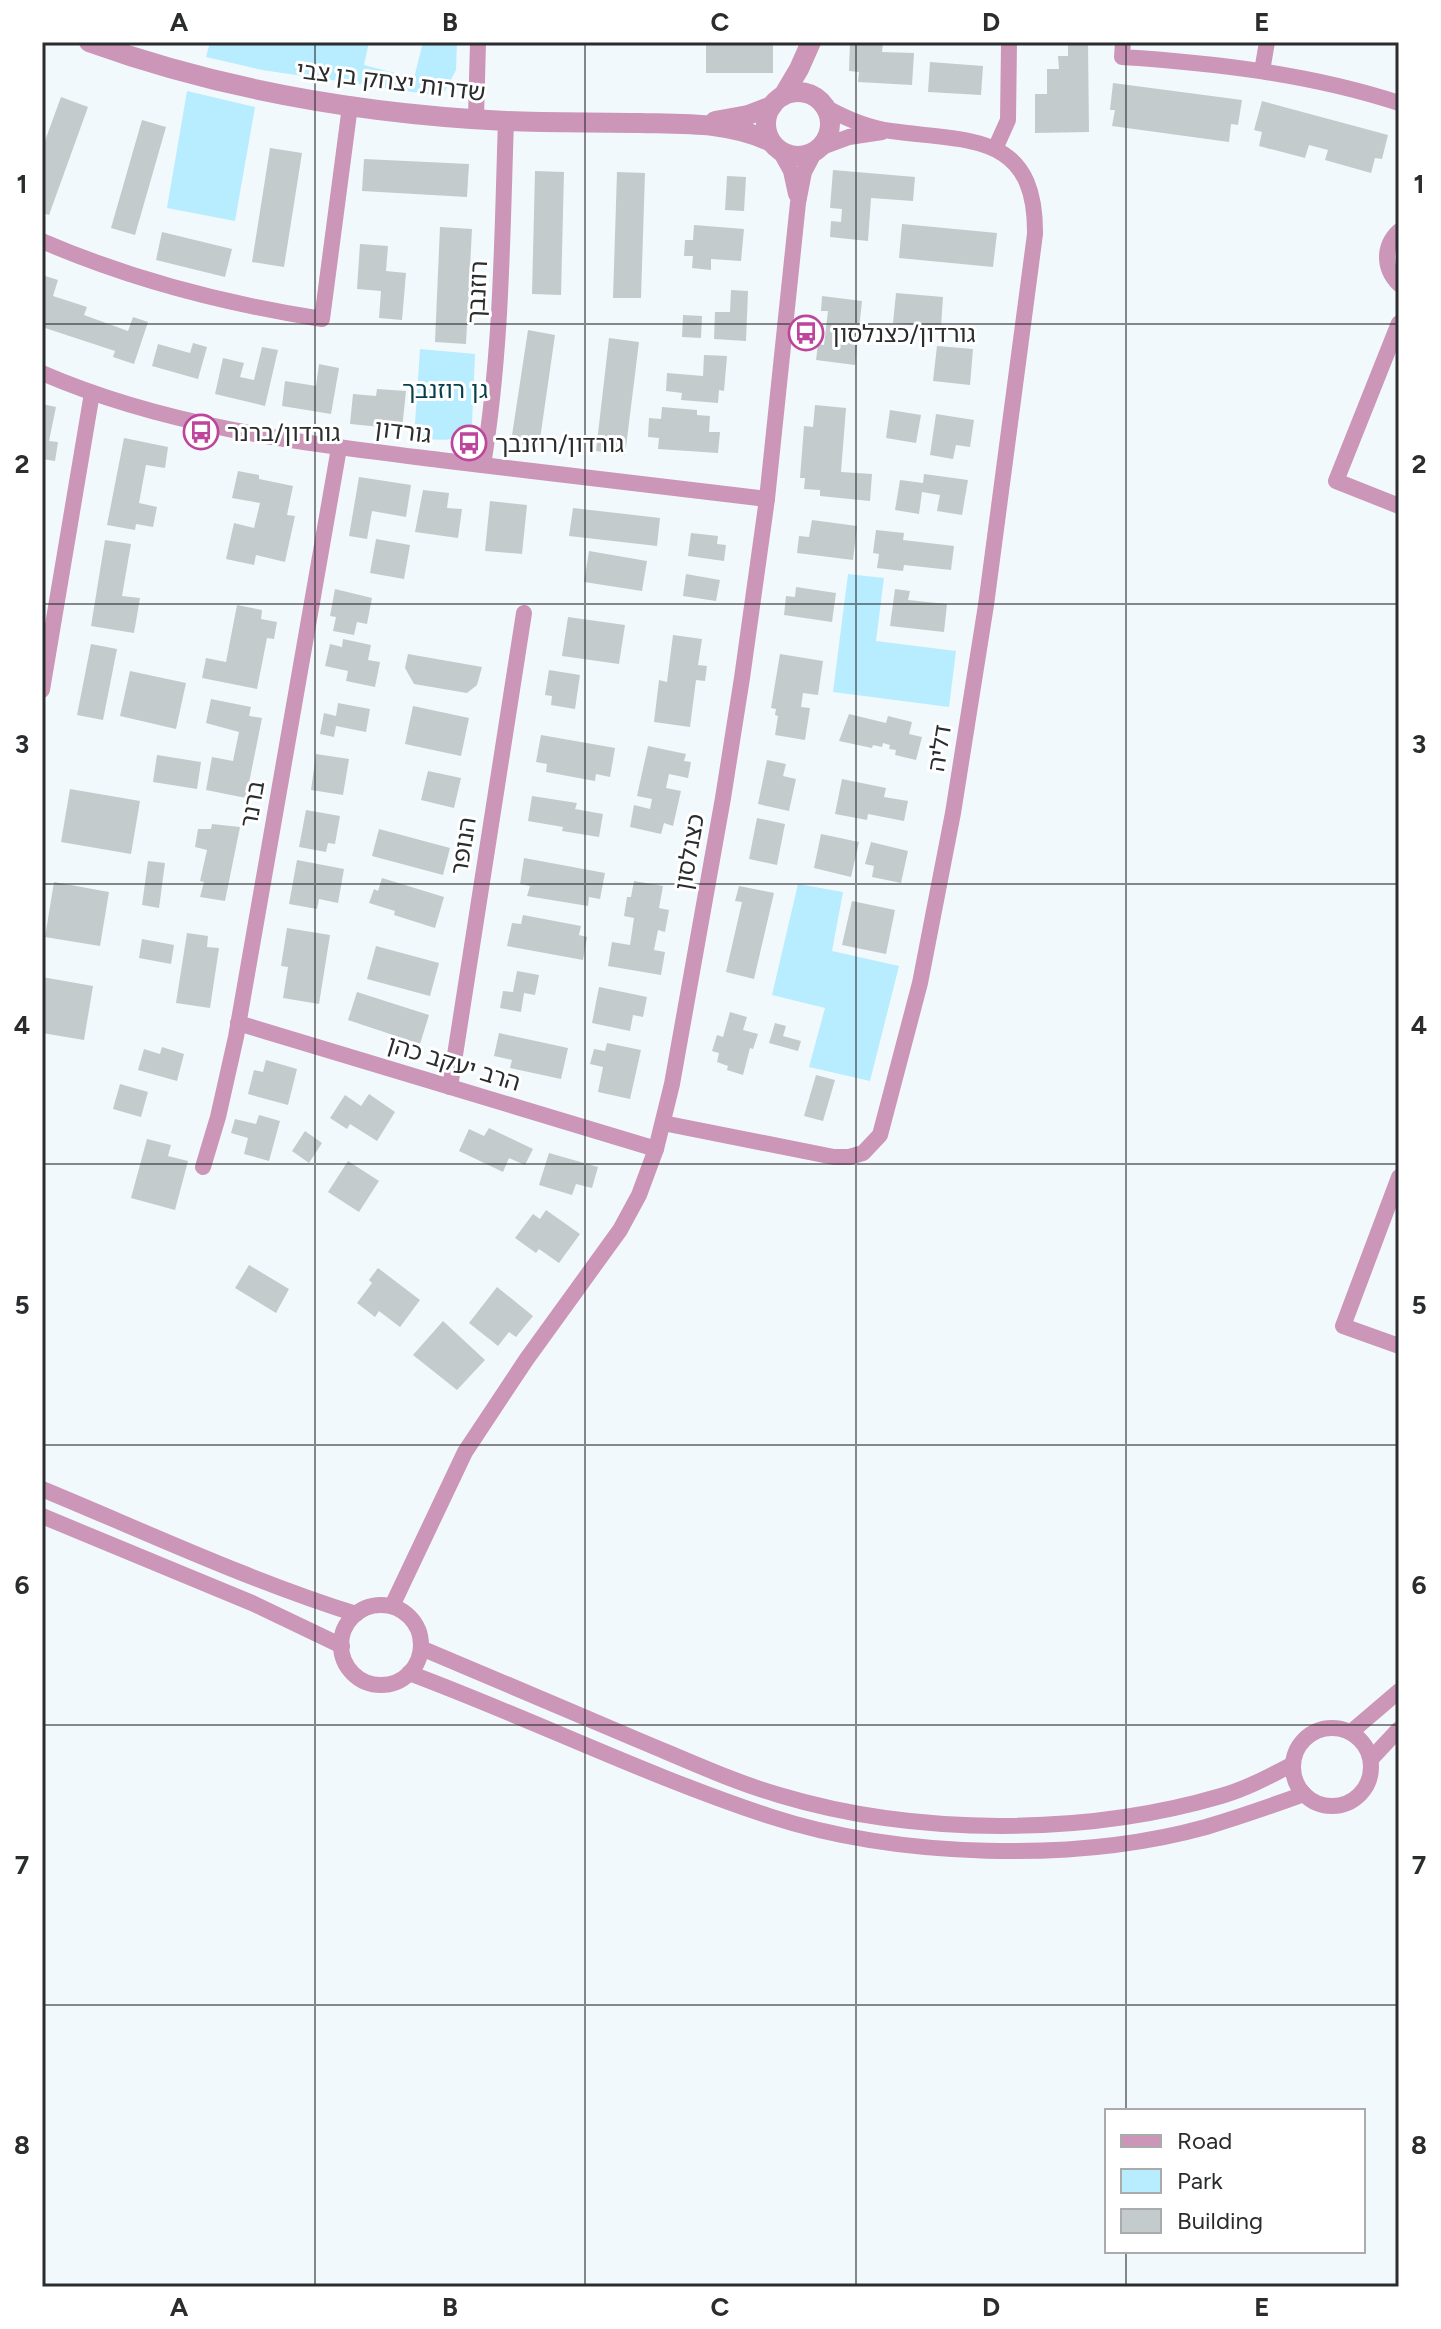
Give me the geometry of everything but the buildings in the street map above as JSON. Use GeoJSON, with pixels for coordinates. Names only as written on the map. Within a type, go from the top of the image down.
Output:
{"type":"FeatureCollection","features":[{"type":"Feature","properties":{"kind":"street","name":"שדרות יצחק בן צבי"},"geometry":{"type":"LineString","coordinates":[[89,42],[229,84],[350,106],[506,121],[695,124],[742,131],[776,147]]}},
{"type":"Feature","properties":{"kind":"street"},"geometry":{"type":"LineString","coordinates":[[476,118],[478,42]]}},
{"type":"Feature","properties":{"kind":"street"},"geometry":{"type":"LineString","coordinates":[[812,42],[766,126],[776,147],[795,157],[849,137],[888,131]]}},
{"type":"Feature","properties":{"kind":"street"},"geometry":{"type":"LineString","coordinates":[[812,42],[812,77],[831,128],[818,150]]}},
{"type":"Feature","properties":{"kind":"street"},"geometry":{"type":"LineString","coordinates":[[777,101],[802,92],[853,121],[888,131],[954,138],[995,149],[1008,120],[1009,42]]}},
{"type":"Feature","properties":{"kind":"street"},"geometry":{"type":"LineString","coordinates":[[1123,42],[1122,57],[1262,71],[1399,103]]}},
{"type":"Feature","properties":{"kind":"street"},"geometry":{"type":"LineString","coordinates":[[1262,71],[1267,42]]}},
{"type":"Feature","properties":{"kind":"street","name":"שדרות יצחק בן צבי"},"geometry":{"type":"LineString","coordinates":[[695,124],[741,117],[777,101]]}},
{"type":"Feature","properties":{"kind":"street"},"geometry":{"type":"LineString","coordinates":[[42,241],[117,270],[184,291],[322,319],[350,106]]}},
{"type":"Feature","properties":{"kind":"street","name":"רוזנבך"},"geometry":{"type":"LineString","coordinates":[[483,465],[493,397],[501,294],[506,121]]}},
{"type":"Feature","properties":{"kind":"street","name":"כצנלסון"},"geometry":{"type":"LineString","coordinates":[[776,147],[793,176],[798,203]]}},
{"type":"Feature","properties":{"kind":"street","name":"דליה"},"geometry":{"type":"LineString","coordinates":[[663,1123],[842,1158],[857,1156],[870,1149],[885,1125],[920,983],[953,813],[986,605],[1035,234],[1034,202],[1025,177],[1010,158],[995,149]]}},
{"type":"Feature","properties":{"kind":"street","name":"כצנלסון"},"geometry":{"type":"LineString","coordinates":[[392,1606],[465,1452],[526,1360],[620,1230],[639,1195],[656,1149],[672,1084],[728,773],[767,499],[798,203],[804,172],[818,150]]}},
{"type":"Feature","properties":{"kind":"street"},"geometry":{"type":"LineString","coordinates":[[1399,231],[1390,241],[1387,261],[1391,274],[1399,284]]}},
{"type":"Feature","properties":{"kind":"street"},"geometry":{"type":"LineString","coordinates":[[1399,323],[1336,481],[1399,506]]}},
{"type":"Feature","properties":{"kind":"street","name":"גורדון"},"geometry":{"type":"LineString","coordinates":[[42,373],[92,393],[197,424],[339,448],[767,499]]}},
{"type":"Feature","properties":{"kind":"street"},"geometry":{"type":"LineString","coordinates":[[42,690],[92,393]]}},
{"type":"Feature","properties":{"kind":"street","name":"ברנר"},"geometry":{"type":"LineString","coordinates":[[203,1167],[218,1117],[238,1023],[339,448]]}},
{"type":"Feature","properties":{"kind":"street","name":"הנופר"},"geometry":{"type":"LineString","coordinates":[[450,1087],[524,613]]}},
{"type":"Feature","properties":{"kind":"street","name":"הרב יעקב כהן"},"geometry":{"type":"LineString","coordinates":[[238,1023],[656,1149]]}},
{"type":"Feature","properties":{"kind":"street"},"geometry":{"type":"LineString","coordinates":[[1399,1177],[1343,1326],[1399,1346]]}},
{"type":"Feature","properties":{"kind":"street"},"geometry":{"type":"LineString","coordinates":[[42,1489],[293,1593],[356,1614]]}},
{"type":"Feature","properties":{"kind":"street"},"geometry":{"type":"LineString","coordinates":[[42,1516],[252,1603],[342,1646]]}},
{"type":"Feature","properties":{"kind":"street"},"geometry":{"type":"LineString","coordinates":[[392,1606],[411,1618],[419,1633],[421,1648],[409,1673],[393,1683],[370,1683],[351,1670],[344,1657],[342,1646],[346,1627],[356,1614],[369,1607],[392,1606]]}},
{"type":"Feature","properties":{"kind":"street"},"geometry":{"type":"LineString","coordinates":[[421,1648],[703,1767],[779,1795],[915,1821],[998,1826],[1141,1815],[1223,1796],[1293,1764]]}},
{"type":"Feature","properties":{"kind":"street"},"geometry":{"type":"LineString","coordinates":[[409,1673],[517,1714],[707,1794],[772,1817],[875,1841],[982,1850],[1053,1849],[1116,1843],[1204,1827],[1304,1794]]}},
{"type":"Feature","properties":{"kind":"street"},"geometry":{"type":"LineString","coordinates":[[1351,1732],[1399,1691]]}},
{"type":"Feature","properties":{"kind":"street"},"geometry":{"type":"LineString","coordinates":[[1328,1727],[1351,1732],[1363,1742],[1371,1759],[1368,1785],[1351,1802],[1330,1806],[1314,1802],[1304,1794],[1295,1779],[1293,1764],[1297,1749],[1313,1732],[1328,1727]]}},
{"type":"Feature","properties":{"kind":"street"},"geometry":{"type":"LineString","coordinates":[[1371,1759],[1399,1729]]}},
{"type":"Feature","properties":{"kind":"green space"},"geometry":{"type":"Polygon","coordinates":[[[210,42],[369,42],[364,65],[414,78],[423,42],[457,42],[456,70],[445,91],[433,95],[262,70],[206,57],[210,42]]]}},
{"type":"Feature","properties":{"kind":"green space"},"geometry":{"type":"Polygon","coordinates":[[[187,91],[255,107],[235,221],[167,208],[187,91]]]}},
{"type":"Feature","properties":{"kind":"green space","name":"גן רוזנבך"},"geometry":{"type":"Polygon","coordinates":[[[420,349],[475,354],[472,424],[461,436],[446,440],[414,438],[420,349]]]}},
{"type":"Feature","properties":{"kind":"green space"},"geometry":{"type":"Polygon","coordinates":[[[848,574],[884,578],[876,641],[956,651],[949,707],[833,692],[848,574]]]}},
{"type":"Feature","properties":{"kind":"green space"},"geometry":{"type":"Polygon","coordinates":[[[798,884],[843,892],[832,951],[899,966],[870,1081],[809,1067],[825,1008],[772,995],[798,884]]]}},
{"type":"Feature","properties":{"kind":"place","name":"גורדון/כצנלסון"},"geometry":{"type":"Point","coordinates":[806,333]}},
{"type":"Feature","properties":{"kind":"place","name":"גורדון/ברנר"},"geometry":{"type":"Point","coordinates":[201,432]}},
{"type":"Feature","properties":{"kind":"place","name":"גורדון/רוזנבך"},"geometry":{"type":"Point","coordinates":[469,443]}}]}
